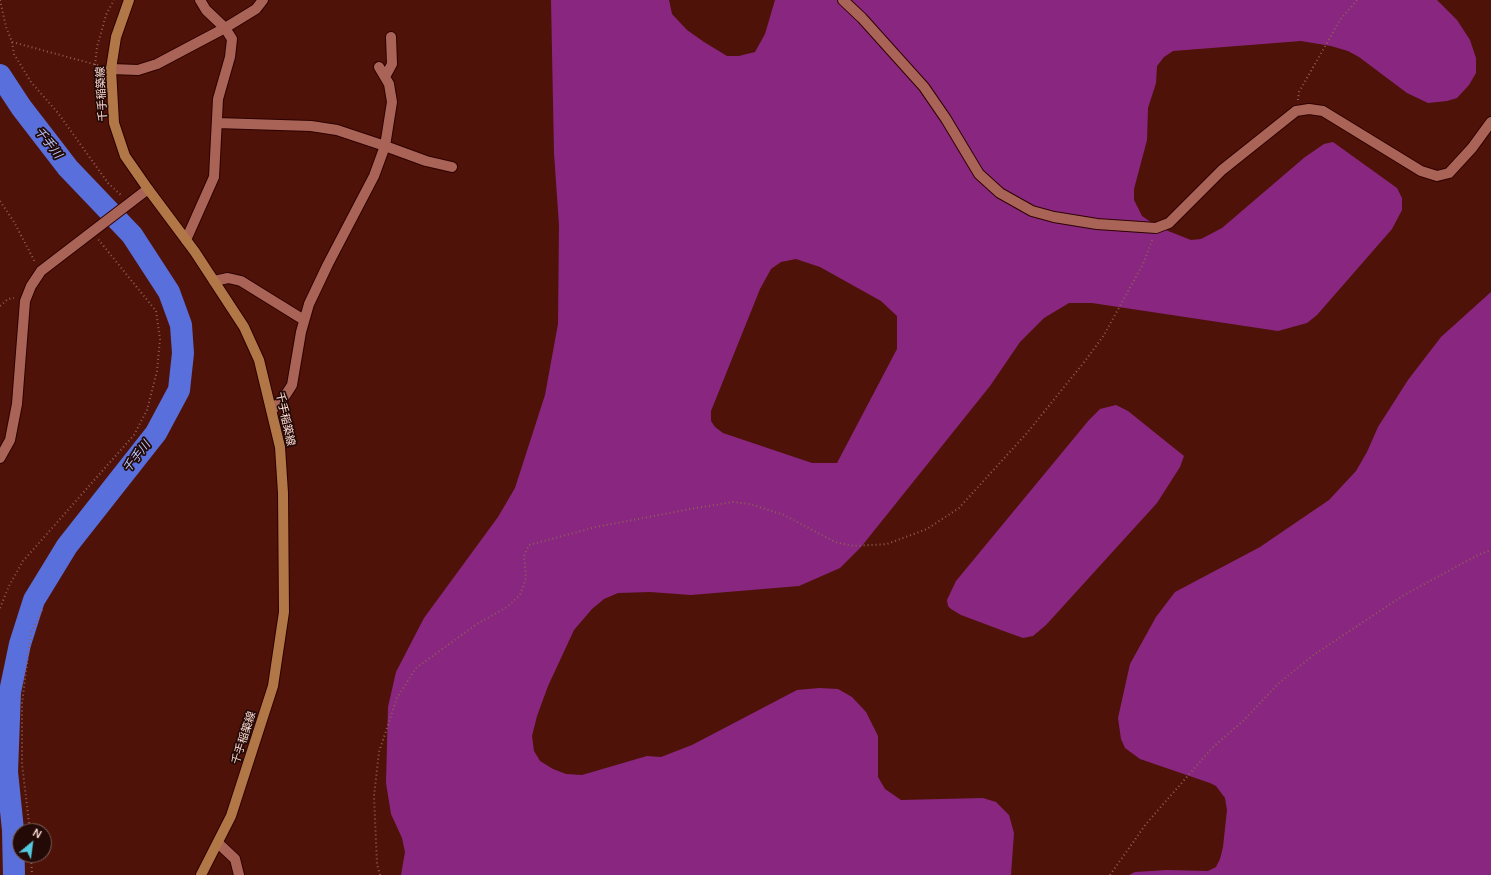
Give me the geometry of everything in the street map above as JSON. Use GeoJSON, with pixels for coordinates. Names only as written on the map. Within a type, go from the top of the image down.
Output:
{"type":"FeatureCollection","features":[{"type":"Feature","properties":{"kind":"main road","name":"千手稲築線"},"geometry":{"type":"LineString","coordinates":[[129,0],[116,37],[111,69],[114,122],[125,156],[186,240],[244,327],[259,360],[280,447],[283,493],[284,612],[273,686],[231,816],[201,875]]}},
{"type":"Feature","properties":{"kind":"street"},"geometry":{"type":"LineString","coordinates":[[186,240],[214,177],[218,99],[230,57],[232,39],[225,28],[206,10],[200,0]]}},
{"type":"Feature","properties":{"kind":"street"},"geometry":{"type":"LineString","coordinates":[[111,69],[138,70],[157,64],[225,28],[256,9],[263,0]]}},
{"type":"Feature","properties":{"kind":"street"},"geometry":{"type":"LineString","coordinates":[[842,0],[862,18],[924,86],[979,174],[1000,193],[1032,211],[1054,217],[1097,224],[1156,228],[1169,223],[1222,170],[1296,111],[1309,109],[1323,111],[1421,171],[1437,176],[1449,173],[1472,148],[1491,122]]}},
{"type":"Feature","properties":{"kind":"street"},"geometry":{"type":"LineString","coordinates":[[385,77],[392,64],[391,36]]}},
{"type":"Feature","properties":{"kind":"street"},"geometry":{"type":"LineString","coordinates":[[272,410],[283,399],[292,385],[301,332],[309,304],[374,176],[386,146],[392,102],[389,84],[379,67]]}},
{"type":"Feature","properties":{"kind":"street"},"geometry":{"type":"LineString","coordinates":[[217,123],[311,126],[337,130],[426,161],[452,167]]}},
{"type":"Feature","properties":{"kind":"street"},"geometry":{"type":"LineString","coordinates":[[0,458],[10,440],[18,404],[25,301],[31,286],[41,271],[148,189]]}},
{"type":"Feature","properties":{"kind":"street"},"geometry":{"type":"LineString","coordinates":[[214,281],[228,278],[241,281],[304,320]]}},
{"type":"Feature","properties":{"kind":"street"},"geometry":{"type":"LineString","coordinates":[[218,843],[235,859],[239,875]]}},
{"type":"Feature","properties":{"kind":"path"},"geometry":{"type":"LineString","coordinates":[[0,0],[14,54],[31,82],[58,113],[108,182],[130,203]]}},
{"type":"Feature","properties":{"kind":"path"},"geometry":{"type":"LineString","coordinates":[[95,65],[97,47],[106,15],[114,0]]}},
{"type":"Feature","properties":{"kind":"path"},"geometry":{"type":"LineString","coordinates":[[1296,111],[1299,92],[1340,20],[1357,0]]}},
{"type":"Feature","properties":{"kind":"path"},"geometry":{"type":"LineString","coordinates":[[12,42],[111,69]]}},
{"type":"Feature","properties":{"kind":"path"},"geometry":{"type":"LineString","coordinates":[[0,201],[14,222],[31,257],[41,271]]}},
{"type":"Feature","properties":{"kind":"path"},"geometry":{"type":"LineString","coordinates":[[380,875],[377,864],[374,796],[379,752],[397,698],[416,668],[477,624],[507,607],[520,595],[526,578],[524,556],[529,545],[596,527],[733,502],[750,504],[784,515],[834,542],[854,546],[887,544],[927,529],[959,508],[1027,433],[1085,361],[1104,335],[1143,264],[1156,228]]}},
{"type":"Feature","properties":{"kind":"path"},"geometry":{"type":"LineString","coordinates":[[0,608],[9,586],[23,561],[134,434],[147,410],[157,371],[160,339],[156,311],[94,231]]}},
{"type":"Feature","properties":{"kind":"path"},"geometry":{"type":"LineString","coordinates":[[0,306],[8,299],[17,297],[25,301]]}},
{"type":"Feature","properties":{"kind":"path"},"geometry":{"type":"LineString","coordinates":[[1110,875],[1146,824],[1212,748],[1243,721],[1279,683],[1315,654],[1404,595],[1478,555],[1491,550]]}},
{"type":"Feature","properties":{"kind":"path"},"geometry":{"type":"LineString","coordinates":[[29,823],[22,764],[22,703],[31,633],[43,608]]}},
{"type":"Feature","properties":{"kind":"path"},"geometry":{"type":"LineString","coordinates":[[31,863],[32,875]]}},
{"type":"Feature","properties":{"kind":"shaded area"},"geometry":{"type":"Polygon","coordinates":[[[551,0],[669,0],[672,14],[687,30],[727,56],[739,56],[755,52],[765,34],[775,0],[1437,0],[1457,20],[1470,40],[1476,58],[1476,73],[1469,85],[1457,98],[1447,101],[1428,103],[1407,93],[1359,57],[1348,51],[1331,46],[1301,41],[1173,51],[1164,57],[1157,66],[1156,83],[1148,108],[1147,140],[1134,189],[1134,200],[1142,216],[1158,227],[1191,240],[1201,239],[1222,228],[1305,157],[1324,144],[1333,142],[1397,188],[1402,198],[1402,210],[1392,229],[1317,315],[1307,323],[1278,331],[1092,303],[1069,303],[1044,318],[1020,342],[990,386],[861,547],[840,568],[799,586],[691,595],[650,592],[618,593],[604,599],[592,609],[574,630],[548,686],[537,716],[532,736],[534,751],[540,761],[553,769],[566,774],[582,775],[647,756],[661,757],[692,745],[797,690],[819,688],[838,689],[852,697],[866,712],[878,736],[878,777],[885,789],[901,800],[983,798],[996,802],[1009,815],[1014,833],[1011,875],[401,875],[405,852],[402,838],[391,814],[386,783],[388,707],[396,672],[424,618],[498,517],[515,488],[545,395],[558,324],[559,225],[554,153],[551,0]],[[796,259],[781,262],[771,269],[760,289],[711,411],[711,421],[715,427],[723,433],[812,463],[837,463],[897,349],[897,316],[881,301],[820,267],[796,259]]]}},
{"type":"Feature","properties":{"kind":"shaded area"},"geometry":{"type":"Polygon","coordinates":[[[1491,292],[1491,875],[1129,875],[1135,872],[1167,870],[1208,871],[1216,867],[1223,847],[1227,810],[1225,798],[1216,786],[1140,759],[1125,748],[1121,739],[1118,718],[1130,664],[1156,617],[1175,592],[1260,547],[1329,500],[1356,471],[1367,452],[1378,427],[1408,380],[1441,337],[1491,292]]]}},
{"type":"Feature","properties":{"kind":"shaded area"},"geometry":{"type":"Polygon","coordinates":[[[1116,405],[1128,411],[1184,456],[1180,467],[1157,503],[1046,625],[1033,636],[1023,638],[961,615],[951,609],[948,606],[947,600],[956,581],[1089,420],[1100,409],[1116,405]]]}},
{"type":"Feature","properties":{"kind":"waterway","name":"千手川"},"geometry":{"type":"LineString","coordinates":[[0,75],[21,107],[68,168],[132,235],[169,292],[181,325],[183,353],[179,390],[156,433],[67,546],[34,600],[20,644],[10,692],[7,772],[13,830],[14,875]]}}]}
